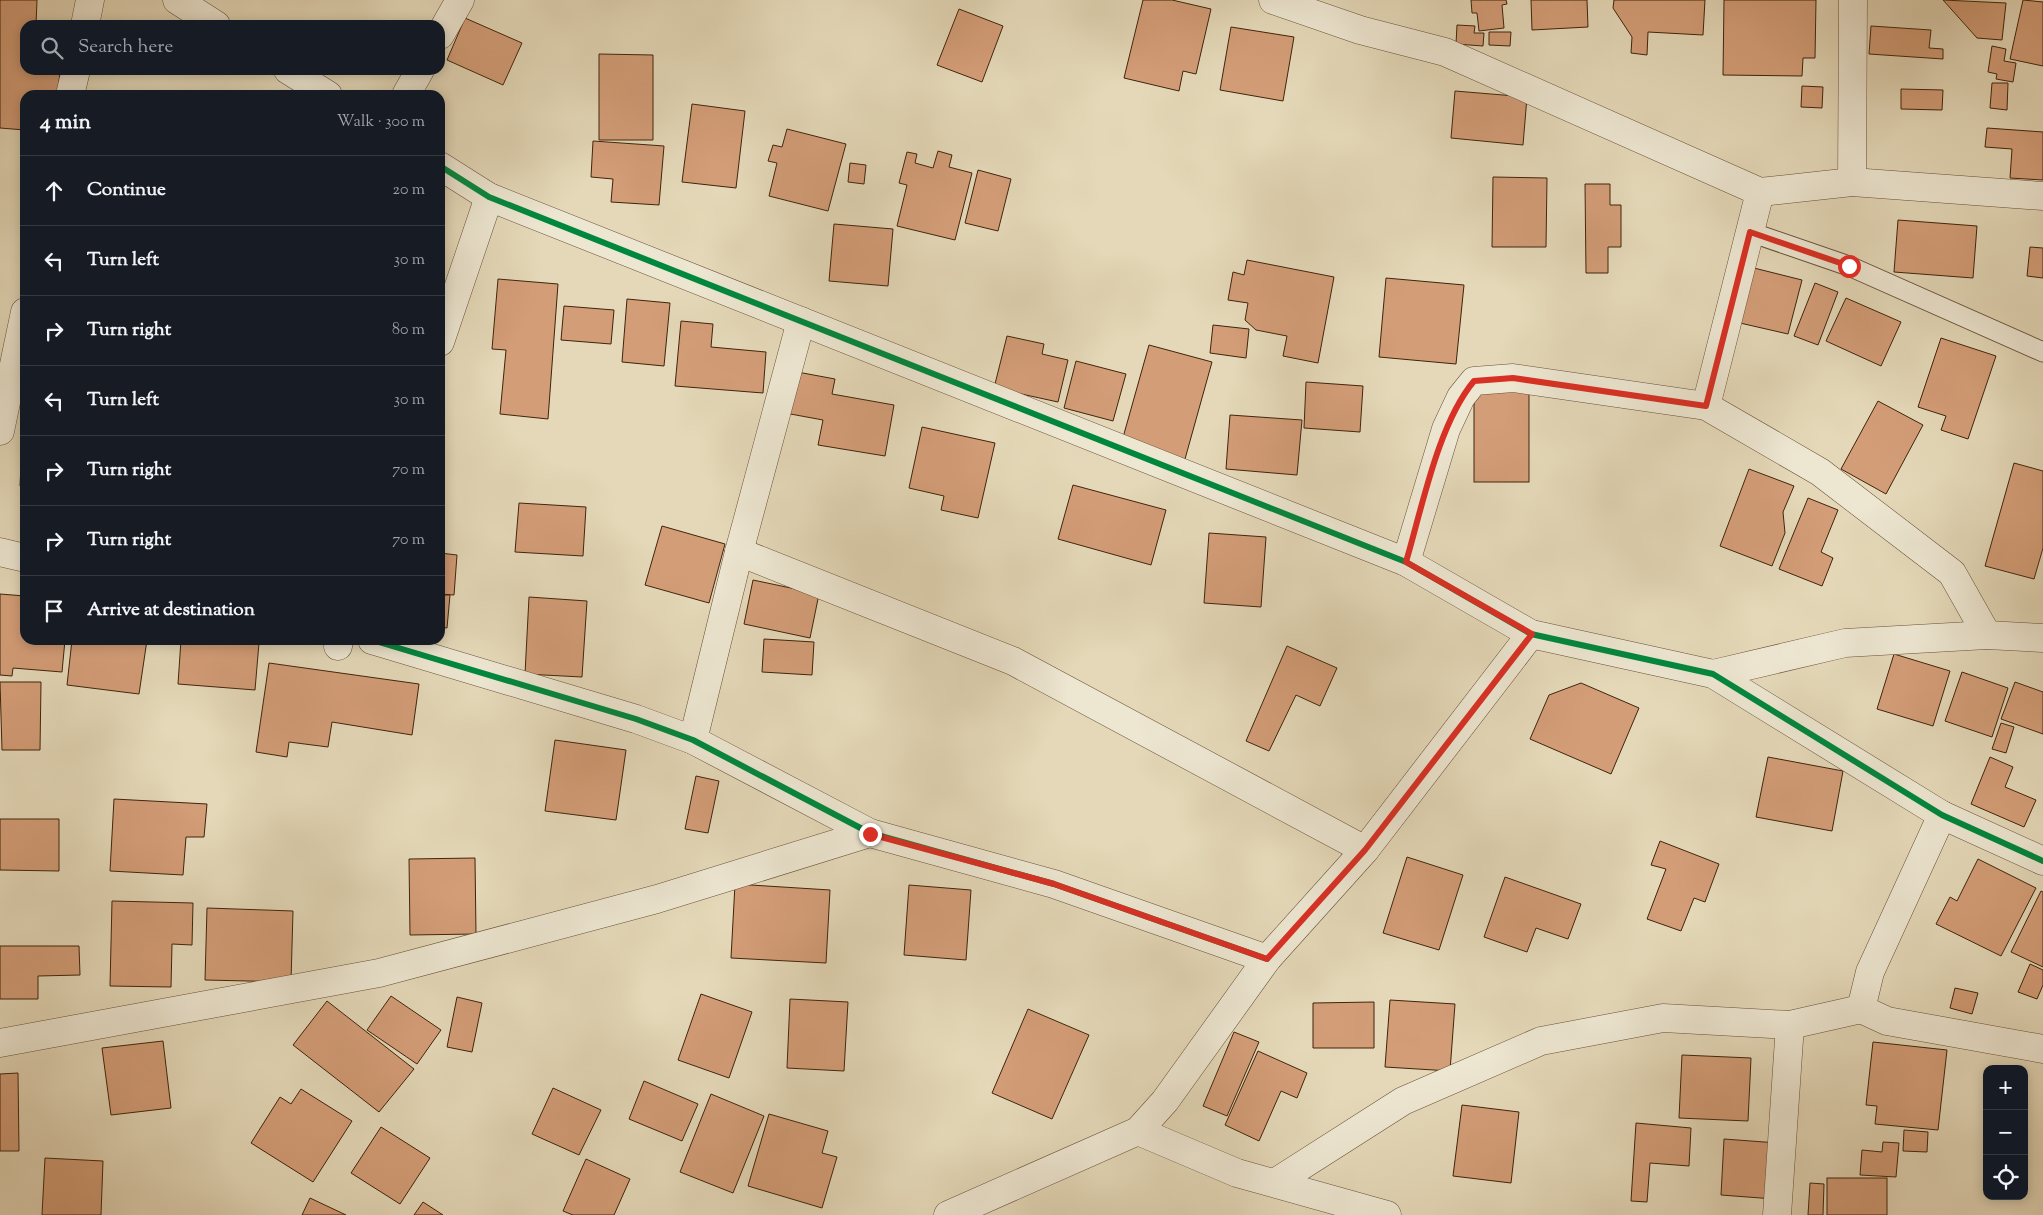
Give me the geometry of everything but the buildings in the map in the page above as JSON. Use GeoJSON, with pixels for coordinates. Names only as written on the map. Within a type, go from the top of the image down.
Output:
{"type":"FeatureCollection","features":[{"type":"Feature","properties":{"kind":"street"},"geometry":{"type":"LineString","coordinates":[[86,20],[90,0]]}},
{"type":"Feature","properties":{"kind":"street"},"geometry":{"type":"LineString","coordinates":[[177,0],[208,20]]}},
{"type":"Feature","properties":{"kind":"street"},"geometry":{"type":"LineString","coordinates":[[445,26],[460,0]]}},
{"type":"Feature","properties":{"kind":"street"},"geometry":{"type":"LineString","coordinates":[[1273,0],[1360,30],[1446,52],[1760,192],[1852,182],[2043,196]]}},
{"type":"Feature","properties":{"kind":"street"},"geometry":{"type":"LineString","coordinates":[[1852,182],[1853,0]]}},
{"type":"Feature","properties":{"kind":"street"},"geometry":{"type":"LineString","coordinates":[[71,90],[75,75]]}},
{"type":"Feature","properties":{"kind":"street"},"geometry":{"type":"LineString","coordinates":[[296,75],[320,90]]}},
{"type":"Feature","properties":{"kind":"street"},"geometry":{"type":"LineString","coordinates":[[409,90],[417,75]]}},
{"type":"Feature","properties":{"kind":"street"},"geometry":{"type":"LineString","coordinates":[[445,169],[489,197],[1406,562],[1532,634],[1712,674],[1942,815],[2043,861]]}},
{"type":"Feature","properties":{"kind":"street"},"geometry":{"type":"LineString","coordinates":[[1706,406],[1760,192]]}},
{"type":"Feature","properties":{"kind":"street"},"geometry":{"type":"LineString","coordinates":[[445,327],[489,197]]}},
{"type":"Feature","properties":{"kind":"street"},"geometry":{"type":"LineString","coordinates":[[693,740],[738,552],[800,321]]}},
{"type":"Feature","properties":{"kind":"street"},"geometry":{"type":"LineString","coordinates":[[0,431],[20,336]]}},
{"type":"Feature","properties":{"kind":"street"},"geometry":{"type":"LineString","coordinates":[[1406,562],[1446,429],[1461,397],[1474,381],[1513,378],[1706,406],[1820,472],[1952,573],[1986,635]]}},
{"type":"Feature","properties":{"kind":"street"},"geometry":{"type":"LineString","coordinates":[[0,552],[20,557]]}},
{"type":"Feature","properties":{"kind":"street"},"geometry":{"type":"LineString","coordinates":[[738,552],[1014,661],[1365,850]]}},
{"type":"Feature","properties":{"kind":"street"},"geometry":{"type":"LineString","coordinates":[[948,1215],[1138,1131],[1165,1101],[1267,959],[1365,850],[1532,634]]}},
{"type":"Feature","properties":{"kind":"street"},"geometry":{"type":"LineString","coordinates":[[1712,674],[1845,643],[1986,635],[2043,638]]}},
{"type":"Feature","properties":{"kind":"street"},"geometry":{"type":"LineString","coordinates":[[389,645],[636,719],[693,740],[870,834],[1054,884],[1267,959]]}},
{"type":"Feature","properties":{"kind":"street"},"geometry":{"type":"LineString","coordinates":[[1861,1009],[1870,972],[1942,815]]}},
{"type":"Feature","properties":{"kind":"street"},"geometry":{"type":"LineString","coordinates":[[0,1043],[379,973],[657,899],[870,834]]}},
{"type":"Feature","properties":{"kind":"street"},"geometry":{"type":"LineString","coordinates":[[1276,1182],[1403,1101],[1541,1041],[1663,1018],[1790,1025],[1861,1009],[1887,1021],[2043,1049]]}},
{"type":"Feature","properties":{"kind":"street"},"geometry":{"type":"LineString","coordinates":[[1777,1215],[1790,1025]]}},
{"type":"Feature","properties":{"kind":"street"},"geometry":{"type":"LineString","coordinates":[[1138,1131],[1238,1173],[1276,1182],[1387,1215]]}},
{"type":"Feature","properties":{"kind":"lane"},"geometry":{"type":"LineString","coordinates":[[1750,232],[1849,266],[2043,352]]}},
{"type":"Feature","properties":{"kind":"cycle path"},"geometry":{"type":"LineString","coordinates":[[445,169],[489,197],[1406,562],[1531,634],[1713,674],[1942,815],[2043,861]]}},
{"type":"Feature","properties":{"kind":"cycle path"},"geometry":{"type":"LineString","coordinates":[[389,645],[636,719],[693,740],[870,833],[1054,884],[1267,959]]}},
{"type":"Feature","properties":{"kind":"route"},"geometry":{"type":"LineString","coordinates":[[870,834],[1054,884],[1267,959],[1365,850],[1532,634],[1406,562],[1446,429],[1461,397],[1474,381],[1513,378],[1706,406],[1750,232],[1849,266]]}}]}
